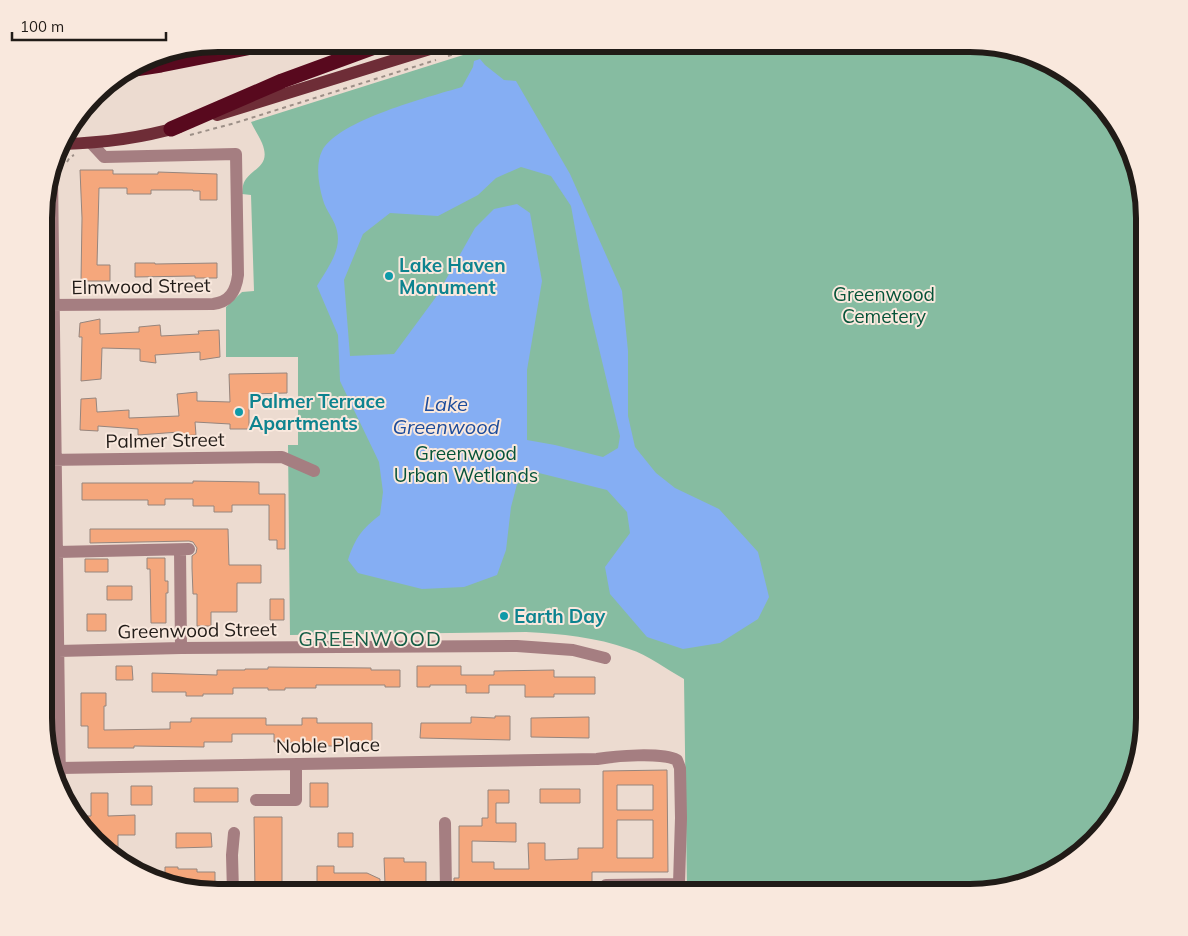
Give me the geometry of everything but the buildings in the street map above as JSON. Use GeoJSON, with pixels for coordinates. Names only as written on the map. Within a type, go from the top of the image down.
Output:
{"type":"FeatureCollection","features":[{"type":"Feature","properties":{"kind":"highway"},"geometry":{"type":"LineString","coordinates":[[154,66],[224,53]]}},
{"type":"Feature","properties":{"kind":"highway"},"geometry":{"type":"LineString","coordinates":[[171,129],[282,81],[358,53]]}},
{"type":"Feature","properties":{"kind":"main road"},"geometry":{"type":"LineString","coordinates":[[71,144],[91,143],[171,129],[417,53]]}},
{"type":"Feature","properties":{"kind":"street","name":"Elmwood Street"},"geometry":{"type":"LineString","coordinates":[[52,305],[213,304],[220,303],[234,293],[238,275],[236,154],[104,157],[91,143]]}},
{"type":"Feature","properties":{"kind":"street","name":"Palmer Street"},"geometry":{"type":"LineString","coordinates":[[52,460],[282,457],[314,471]]}},
{"type":"Feature","properties":{"kind":"street"},"geometry":{"type":"LineString","coordinates":[[53,483],[57,552],[60,766]]}},
{"type":"Feature","properties":{"kind":"street"},"geometry":{"type":"LineString","coordinates":[[57,552],[184,550],[181,648]]}},
{"type":"Feature","properties":{"kind":"street"},"geometry":{"type":"LineString","coordinates":[[53,620],[58,620]]}},
{"type":"Feature","properties":{"kind":"street","name":"Greenwood Street"},"geometry":{"type":"LineString","coordinates":[[58,651],[181,648],[517,646],[573,650],[605,658]]}},
{"type":"Feature","properties":{"kind":"street","name":"Noble Place"},"geometry":{"type":"LineString","coordinates":[[61,768],[597,759],[669,756],[676,760],[680,768],[679,884]]}},
{"type":"Feature","properties":{"kind":"street"},"geometry":{"type":"LineString","coordinates":[[256,800],[296,800],[296,764]]}},
{"type":"Feature","properties":{"kind":"street"},"geometry":{"type":"LineString","coordinates":[[445,823],[446,883]]}},
{"type":"Feature","properties":{"kind":"street"},"geometry":{"type":"LineString","coordinates":[[233,883],[234,833]]}},
{"type":"Feature","properties":{"kind":"green space","name":"Greenwood Cemetery"},"geometry":{"type":"Polygon","coordinates":[[[470,53],[980,53],[1012,58],[1033,65],[1062,81],[1079,94],[1101,118],[1118,145],[1130,176],[1136,219],[1135,728],[1130,760],[1123,781],[1107,810],[1094,827],[1070,849],[1043,866],[1023,875],[991,882],[969,884],[687,884],[684,679],[650,658],[636,652],[617,645],[565,635],[526,632],[290,635],[288,445],[298,445],[298,357],[226,357],[226,307],[242,292],[254,291],[251,195],[242,194],[245,181],[261,165],[265,156],[262,143],[251,122],[470,53]]]}},
{"type":"Feature","properties":{"kind":"water","name":"Lake Greenwood"},"geometry":{"type":"Polygon","coordinates":[[[480,59],[504,80],[516,81],[570,174],[622,291],[628,351],[628,416],[635,447],[656,473],[675,488],[719,509],[758,552],[769,597],[758,619],[720,643],[683,649],[647,637],[610,594],[605,567],[630,533],[627,512],[607,490],[531,471],[517,484],[511,507],[506,550],[497,575],[464,587],[422,589],[358,573],[348,560],[360,534],[380,515],[383,492],[379,462],[340,381],[338,335],[317,286],[332,260],[338,238],[336,227],[324,204],[320,188],[318,169],[320,157],[322,151],[331,140],[346,129],[407,103],[462,87],[473,67],[474,61],[480,59]],[[521,167],[496,178],[478,195],[438,216],[390,213],[363,234],[344,280],[350,356],[394,354],[436,297],[475,228],[494,209],[517,204],[530,213],[542,281],[527,370],[527,440],[603,457],[618,448],[620,436],[590,311],[571,206],[551,176],[521,167]]]}},
{"type":"Feature","properties":{"kind":"place","name":"Lake Haven Monument"},"geometry":{"type":"Point","coordinates":[389,276]}},
{"type":"Feature","properties":{"kind":"place","name":"Palmer Terrace Apartments"},"geometry":{"type":"Point","coordinates":[239,412]}},
{"type":"Feature","properties":{"kind":"place","name":"Earth Day"},"geometry":{"type":"Point","coordinates":[504,616]}},
{"type":"Feature","properties":{"kind":"district","name":"GREENWOOD"},"geometry":{"type":"Point","coordinates":[370,639]}},
{"type":"Feature","properties":{"kind":"park label","name":"Greenwood Urban Wetlands"},"geometry":{"type":"Point","coordinates":[466,464]}}]}
